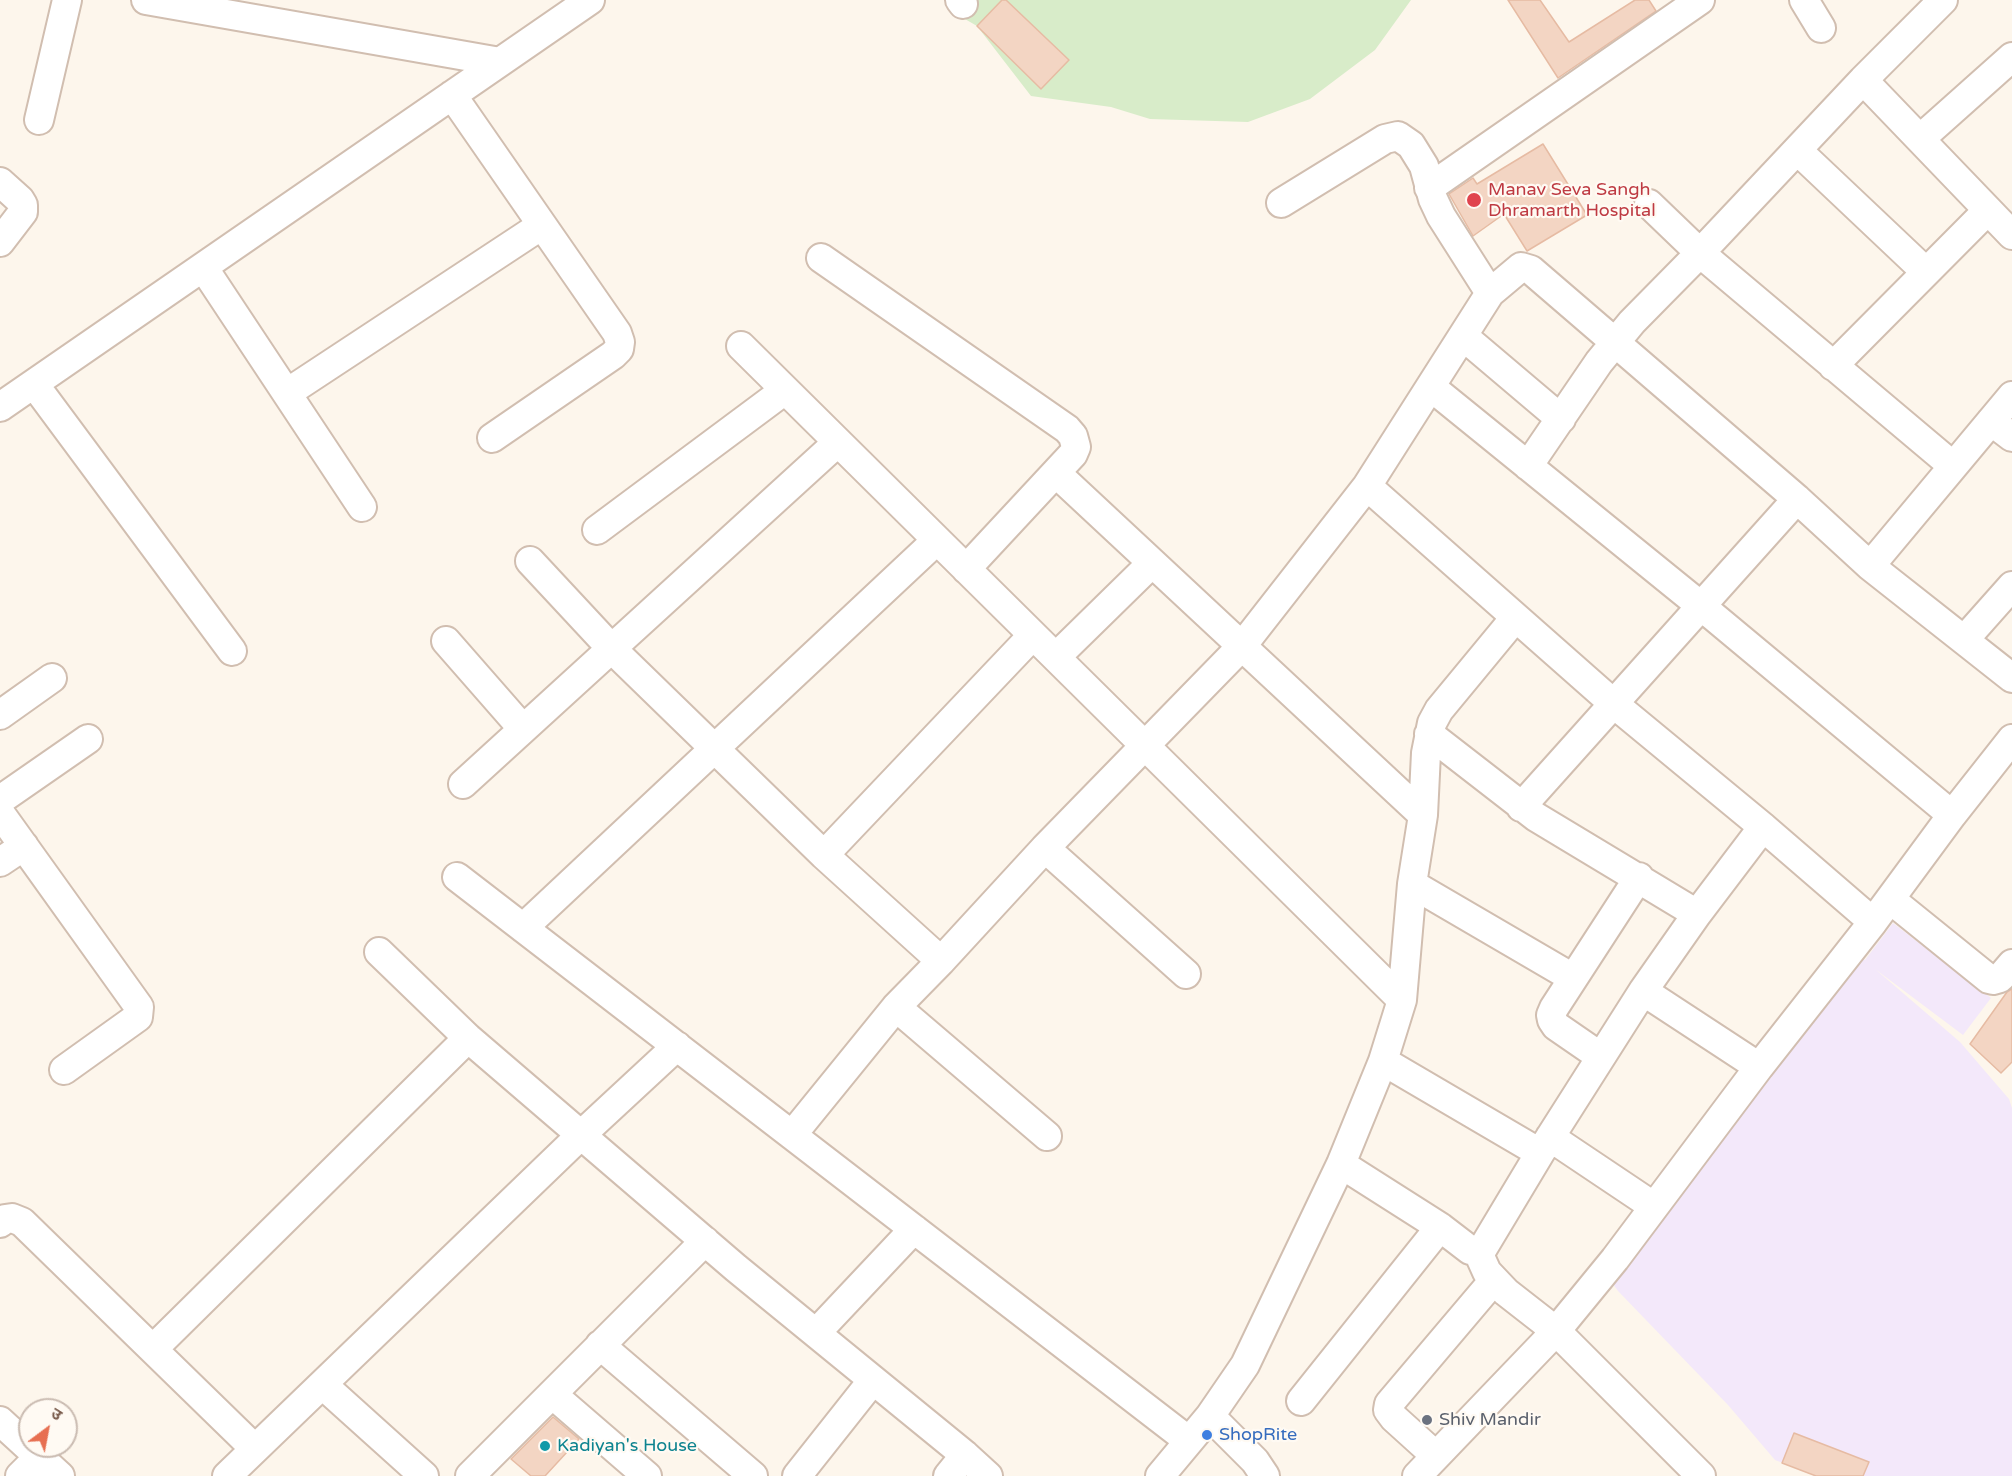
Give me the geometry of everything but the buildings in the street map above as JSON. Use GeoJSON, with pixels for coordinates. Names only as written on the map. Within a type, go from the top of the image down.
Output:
{"type":"FeatureCollection","features":[{"type":"Feature","properties":{"kind":"street"},"geometry":{"type":"LineString","coordinates":[[39,120],[67,0]]}},
{"type":"Feature","properties":{"kind":"street"},"geometry":{"type":"LineString","coordinates":[[146,0],[500,62]]}},
{"type":"Feature","properties":{"kind":"street"},"geometry":{"type":"LineString","coordinates":[[0,407],[590,0]]}},
{"type":"Feature","properties":{"kind":"street"},"geometry":{"type":"LineString","coordinates":[[1430,188],[1700,0]]}},
{"type":"Feature","properties":{"kind":"street"},"geometry":{"type":"LineString","coordinates":[[1804,0],[1821,28]]}},
{"type":"Feature","properties":{"kind":"street"},"geometry":{"type":"LineString","coordinates":[[1528,466],[1614,342],[1863,80],[1943,0]]}},
{"type":"Feature","properties":{"kind":"street"},"geometry":{"type":"LineString","coordinates":[[1920,140],[2012,57]]}},
{"type":"Feature","properties":{"kind":"street"},"geometry":{"type":"LineString","coordinates":[[1863,80],[2012,235]]}},
{"type":"Feature","properties":{"kind":"street"},"geometry":{"type":"LineString","coordinates":[[452,95],[617,333],[620,342],[619,349],[614,355],[492,438]]}},
{"type":"Feature","properties":{"kind":"street"},"geometry":{"type":"LineString","coordinates":[[1281,203],[1392,136],[1398,136],[1411,145],[1424,166],[1441,216],[1490,293]]}},
{"type":"Feature","properties":{"kind":"street"},"geometry":{"type":"LineString","coordinates":[[1797,150],[1926,272]]}},
{"type":"Feature","properties":{"kind":"street"},"geometry":{"type":"LineString","coordinates":[[0,182],[23,205],[23,212],[19,219],[0,242]]}},
{"type":"Feature","properties":{"kind":"street"},"geometry":{"type":"LineString","coordinates":[[1649,204],[1700,254],[1953,466]]}},
{"type":"Feature","properties":{"kind":"street"},"geometry":{"type":"LineString","coordinates":[[1833,366],[1988,210]]}},
{"type":"Feature","properties":{"kind":"street"},"geometry":{"type":"LineString","coordinates":[[287,393],[542,225]]}},
{"type":"Feature","properties":{"kind":"street"},"geometry":{"type":"LineString","coordinates":[[821,258],[1073,436],[1076,447],[1073,454],[966,569]]}},
{"type":"Feature","properties":{"kind":"street"},"geometry":{"type":"LineString","coordinates":[[203,267],[362,507]]}},
{"type":"Feature","properties":{"kind":"street"},"geometry":{"type":"LineString","coordinates":[[792,1135],[896,1007],[1045,848],[1242,646],[1367,486],[1490,293],[1516,269],[1526,267],[1797,499],[1870,566],[2012,678]]}},
{"type":"Feature","properties":{"kind":"street"},"geometry":{"type":"LineString","coordinates":[[1463,336],[1561,419]]}},
{"type":"Feature","properties":{"kind":"street"},"geometry":{"type":"LineString","coordinates":[[741,346],[1402,1000]]}},
{"type":"Feature","properties":{"kind":"street"},"geometry":{"type":"LineString","coordinates":[[34,384],[232,651]]}},
{"type":"Feature","properties":{"kind":"street"},"geometry":{"type":"LineString","coordinates":[[1431,387],[1952,814]]}},
{"type":"Feature","properties":{"kind":"street"},"geometry":{"type":"LineString","coordinates":[[597,530],[785,390]]}},
{"type":"Feature","properties":{"kind":"street"},"geometry":{"type":"LineString","coordinates":[[1870,566],[1953,466],[2001,429],[2012,396]]}},
{"type":"Feature","properties":{"kind":"street"},"geometry":{"type":"LineString","coordinates":[[463,784],[838,442]]}},
{"type":"Feature","properties":{"kind":"street"},"geometry":{"type":"LineString","coordinates":[[1056,473],[1423,815]]}},
{"type":"Feature","properties":{"kind":"street"},"geometry":{"type":"LineString","coordinates":[[1367,486],[1614,704],[1763,827],[1873,922]]}},
{"type":"Feature","properties":{"kind":"street"},"geometry":{"type":"LineString","coordinates":[[1521,807],[1797,499]]}},
{"type":"Feature","properties":{"kind":"street"},"geometry":{"type":"LineString","coordinates":[[522,928],[937,540]]}},
{"type":"Feature","properties":{"kind":"street"},"geometry":{"type":"LineString","coordinates":[[530,561],[611,648],[824,855],[941,961]]}},
{"type":"Feature","properties":{"kind":"street"},"geometry":{"type":"LineString","coordinates":[[1056,657],[1152,562]]}},
{"type":"Feature","properties":{"kind":"street"},"geometry":{"type":"LineString","coordinates":[[1964,640],[2012,586]]}},
{"type":"Feature","properties":{"kind":"street"},"geometry":{"type":"LineString","coordinates":[[1160,1476],[1210,1416],[1245,1365],[1341,1164],[1383,1061],[1402,1000],[1412,884],[1423,815],[1429,734],[1432,723],[1439,710],[1515,618]]}},
{"type":"Feature","properties":{"kind":"street"},"geometry":{"type":"LineString","coordinates":[[824,855],[1033,635]]}},
{"type":"Feature","properties":{"kind":"street"},"geometry":{"type":"LineString","coordinates":[[446,641],[523,729]]}},
{"type":"Feature","properties":{"kind":"street"},"geometry":{"type":"LineString","coordinates":[[0,715],[52,678]]}},
{"type":"Feature","properties":{"kind":"street"},"geometry":{"type":"LineString","coordinates":[[1429,734],[1521,807],[1697,914]]}},
{"type":"Feature","properties":{"kind":"street"},"geometry":{"type":"LineString","coordinates":[[1494,1280],[1389,1404],[1388,1410],[1427,1466],[1556,1330],[1616,1258],[1759,1067],[1873,922],[1952,814],[2012,739]]}},
{"type":"Feature","properties":{"kind":"street"},"geometry":{"type":"LineString","coordinates":[[0,800],[88,740]]}},
{"type":"Feature","properties":{"kind":"street"},"geometry":{"type":"LineString","coordinates":[[0,813],[139,1007],[138,1017],[64,1070]]}},
{"type":"Feature","properties":{"kind":"street"},"geometry":{"type":"LineString","coordinates":[[1341,1164],[1440,1227],[1470,1250],[1478,1252],[1484,1248],[1545,1145],[1643,991],[1697,914],[1763,827]]}},
{"type":"Feature","properties":{"kind":"street"},"geometry":{"type":"LineString","coordinates":[[0,862],[24,846]]}},
{"type":"Feature","properties":{"kind":"street"},"geometry":{"type":"LineString","coordinates":[[1045,848],[1186,974]]}},
{"type":"Feature","properties":{"kind":"street"},"geometry":{"type":"LineString","coordinates":[[457,877],[1189,1441]]}},
{"type":"Feature","properties":{"kind":"street"},"geometry":{"type":"LineString","coordinates":[[1601,1057],[1556,1026],[1552,1020],[1554,1008],[1639,877]]}},
{"type":"Feature","properties":{"kind":"street"},"geometry":{"type":"LineString","coordinates":[[1412,884],[1573,978]]}},
{"type":"Feature","properties":{"kind":"street"},"geometry":{"type":"LineString","coordinates":[[1890,899],[1989,979],[2000,978],[2012,964]]}},
{"type":"Feature","properties":{"kind":"street"},"geometry":{"type":"LineString","coordinates":[[379,952],[468,1038],[873,1380],[957,1465],[988,1476]]}},
{"type":"Feature","properties":{"kind":"street"},"geometry":{"type":"LineString","coordinates":[[1643,991],[1759,1067]]}},
{"type":"Feature","properties":{"kind":"street"},"geometry":{"type":"LineString","coordinates":[[896,1007],[1047,1136]]}},
{"type":"Feature","properties":{"kind":"street"},"geometry":{"type":"LineString","coordinates":[[153,1349],[468,1038]]}},
{"type":"Feature","properties":{"kind":"street"},"geometry":{"type":"LineString","coordinates":[[227,1476],[676,1046]]}},
{"type":"Feature","properties":{"kind":"street"},"geometry":{"type":"LineString","coordinates":[[1383,1061],[1545,1145],[1653,1206]]}},
{"type":"Feature","properties":{"kind":"street"},"geometry":{"type":"LineString","coordinates":[[0,1223],[4,1219],[12,1218],[22,1222],[255,1449]]}},
{"type":"Feature","properties":{"kind":"street"},"geometry":{"type":"LineString","coordinates":[[1301,1401],[1440,1227]]}},
{"type":"Feature","properties":{"kind":"street"},"geometry":{"type":"LineString","coordinates":[[816,1334],[914,1229]]}},
{"type":"Feature","properties":{"kind":"street"},"geometry":{"type":"LineString","coordinates":[[470,1476],[705,1240]]}},
{"type":"Feature","properties":{"kind":"street"},"geometry":{"type":"LineString","coordinates":[[1478,1252],[1484,1267],[1494,1280],[1515,1300],[1556,1330],[1701,1476]]}},
{"type":"Feature","properties":{"kind":"street"},"geometry":{"type":"LineString","coordinates":[[600,1346],[753,1476]]}},
{"type":"Feature","properties":{"kind":"street"},"geometry":{"type":"LineString","coordinates":[[797,1476],[873,1380]]}},
{"type":"Feature","properties":{"kind":"street"},"geometry":{"type":"LineString","coordinates":[[323,1385],[424,1476]]}},
{"type":"Feature","properties":{"kind":"street"},"geometry":{"type":"LineString","coordinates":[[552,1394],[647,1476]]}},
{"type":"Feature","properties":{"kind":"street"},"geometry":{"type":"LineString","coordinates":[[1210,1416],[1255,1461],[1265,1476]]}},
{"type":"Feature","properties":{"kind":"street"},"geometry":{"type":"LineString","coordinates":[[0,1421],[40,1470]]}},
{"type":"Feature","properties":{"kind":"shaded area"},"geometry":{"type":"Polygon","coordinates":[[[1893,923],[1991,998],[1963,1035],[1875,969],[1960,1042],[2009,1099],[2012,1108],[2012,1476],[1816,1476],[1775,1460],[1728,1405],[1618,1291],[1607,1276],[1860,956],[1865,960],[1893,923]]]}},
{"type":"Feature","properties":{"kind":"green space"},"geometry":{"type":"Polygon","coordinates":[[[953,0],[1411,0],[1375,50],[1310,99],[1248,122],[1150,119],[1111,107],[1031,96],[977,26],[958,15],[953,0]]]}},
{"type":"Feature","properties":{"kind":"place","name":"Manav Seva Sangh Dhramarth Hospital"},"geometry":{"type":"Point","coordinates":[1474,200]}},
{"type":"Feature","properties":{"kind":"place","name":"Shiv Mandir"},"geometry":{"type":"Point","coordinates":[1427,1420]}},
{"type":"Feature","properties":{"kind":"place","name":"ShopRite"},"geometry":{"type":"Point","coordinates":[1207,1435]}},
{"type":"Feature","properties":{"kind":"place","name":"Kadiyan's House"},"geometry":{"type":"Point","coordinates":[545,1446]}}]}
